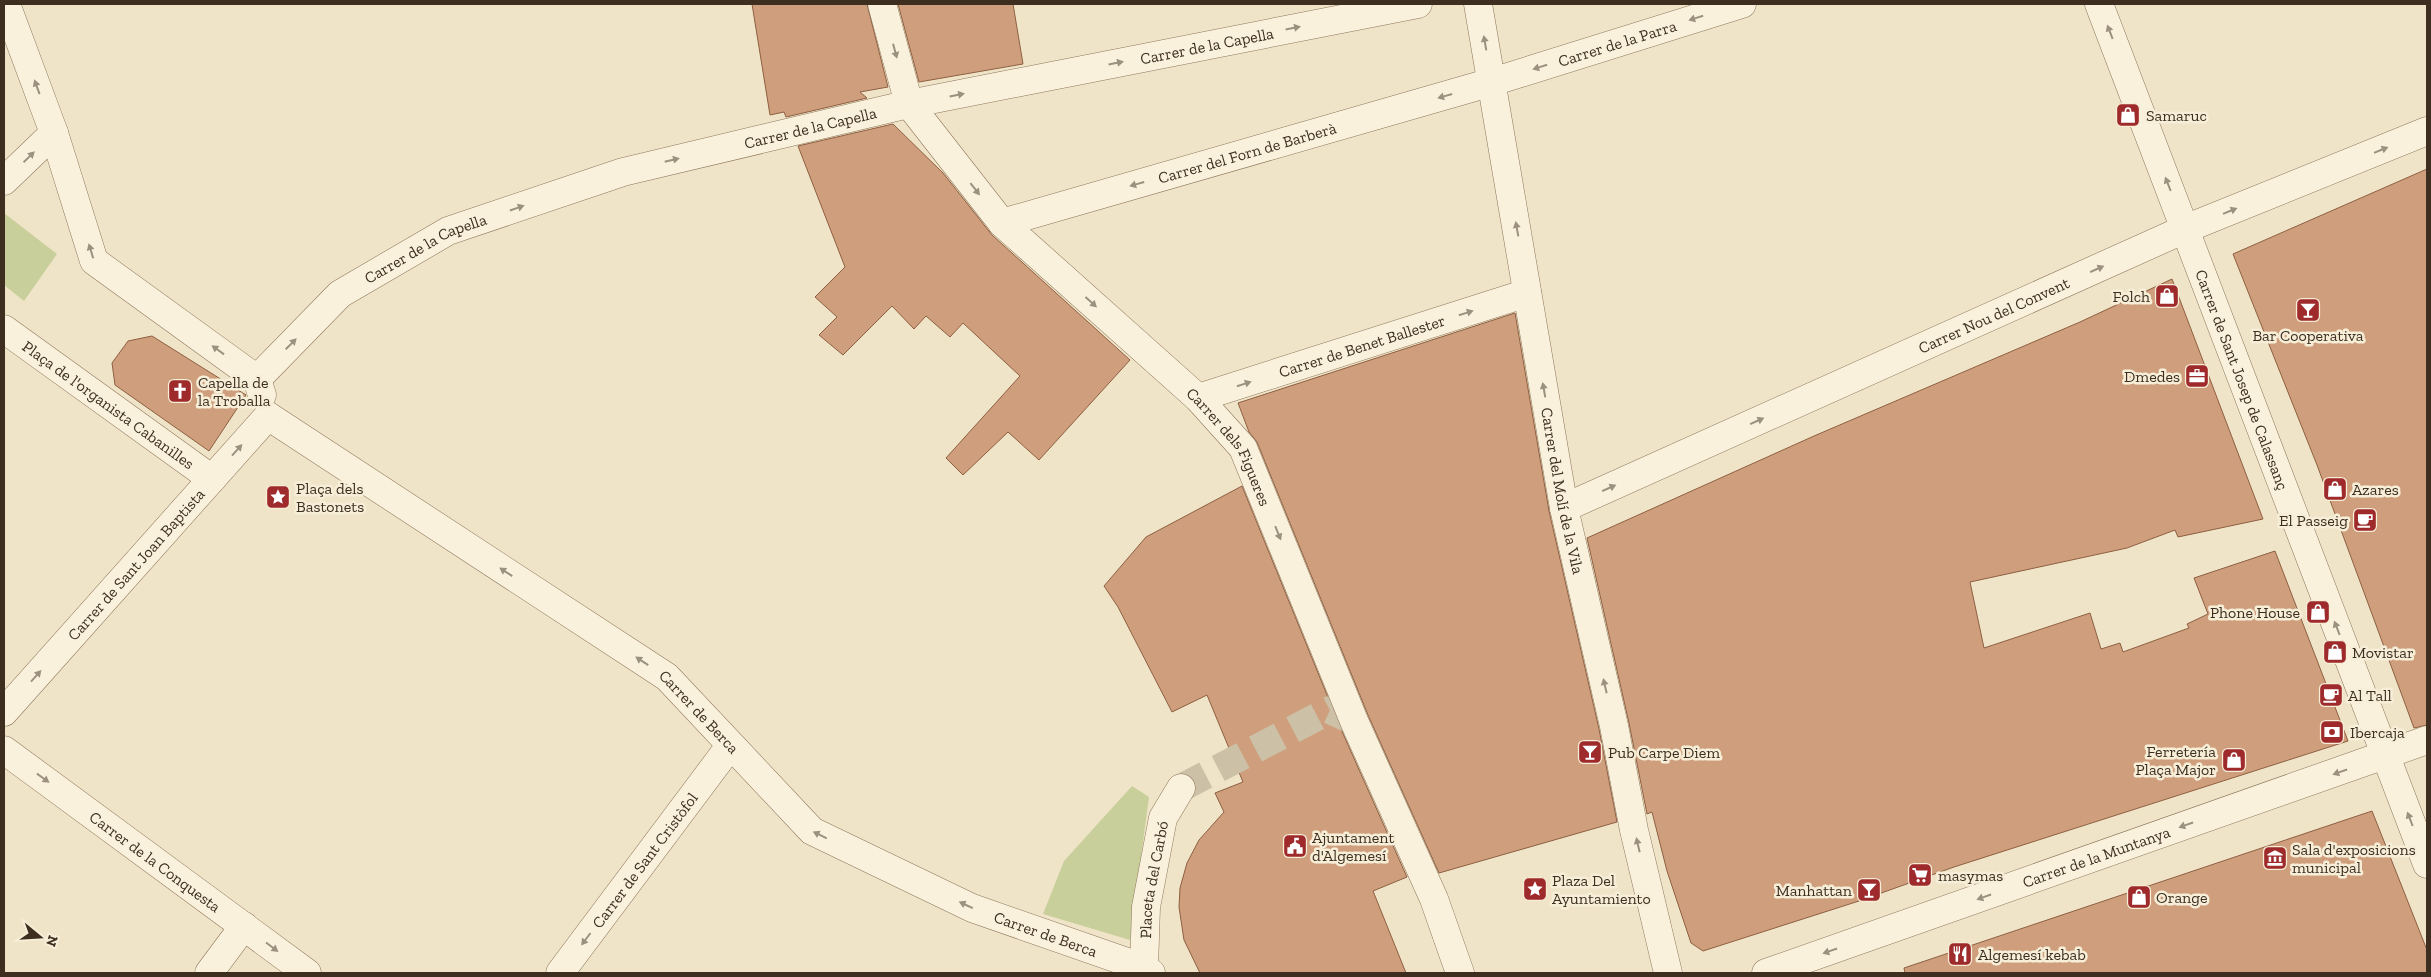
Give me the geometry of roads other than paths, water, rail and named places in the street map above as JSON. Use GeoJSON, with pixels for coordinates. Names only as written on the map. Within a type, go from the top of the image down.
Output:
{"type":"FeatureCollection","features":[{"type":"Feature","properties":{"kind":"street"},"geometry":{"type":"LineString","coordinates":[[6,4],[54,133],[94,261],[257,379],[268,416]]}},
{"type":"Feature","properties":{"kind":"street","name":"Carrer dels Figueres"},"geometry":{"type":"LineString","coordinates":[[882,4],[909,104],[1002,223],[1198,398],[1243,448],[1354,721],[1434,900],[1460,973]]}},
{"type":"Feature","properties":{"kind":"street","name":"Carrer de la Capella"},"geometry":{"type":"LineString","coordinates":[[257,379],[340,294],[448,231],[623,172],[909,104],[1418,4]]}},
{"type":"Feature","properties":{"kind":"street","name":"Carrer del Molí de la Vila"},"geometry":{"type":"LineString","coordinates":[[1478,4],[1564,508],[1614,726],[1636,840],[1668,973]]}},
{"type":"Feature","properties":{"kind":"street","name":"Carrer de la Parra"},"geometry":{"type":"LineString","coordinates":[[1492,82],[1742,4]]}},
{"type":"Feature","properties":{"kind":"street","name":"Carrer de Sant Josep de Calassanç"},"geometry":{"type":"LineString","coordinates":[[2099,4],[2427,864]]}},
{"type":"Feature","properties":{"kind":"street","name":"Carrer del Forn de Barberà"},"geometry":{"type":"LineString","coordinates":[[1002,223],[1492,82]]}},
{"type":"Feature","properties":{"kind":"street","name":"Carrer Nou del Convent"},"geometry":{"type":"LineString","coordinates":[[1564,508],[2185,229],[2427,131]]}},
{"type":"Feature","properties":{"kind":"street"},"geometry":{"type":"LineString","coordinates":[[4,182],[54,133]]}},
{"type":"Feature","properties":{"kind":"street","name":"Carrer de Benet Ballester"},"geometry":{"type":"LineString","coordinates":[[1198,398],[1528,293]]}},
{"type":"Feature","properties":{"kind":"street","name":"Plaça de l'organista Cabanilles"},"geometry":{"type":"LineString","coordinates":[[4,329],[212,479]]}},
{"type":"Feature","properties":{"kind":"street","name":"Carrer de Sant Joan Baptista"},"geometry":{"type":"LineString","coordinates":[[4,712],[268,416]]}},
{"type":"Feature","properties":{"kind":"street","name":"Carrer de Berca"},"geometry":{"type":"LineString","coordinates":[[268,416],[667,677],[812,831],[972,908],[1148,971]]}},
{"type":"Feature","properties":{"kind":"street","name":"Carrer de la Muntanya"},"geometry":{"type":"LineString","coordinates":[[1766,973],[2427,740]]}},
{"type":"Feature","properties":{"kind":"street","name":"Carrer de Sant Cristòfol"},"geometry":{"type":"LineString","coordinates":[[560,973],[730,746]]}},
{"type":"Feature","properties":{"kind":"street","name":"Carrer de la Conquesta"},"geometry":{"type":"LineString","coordinates":[[4,750],[307,973]]}},
{"type":"Feature","properties":{"kind":"street","name":"Placeta del Carbó"},"geometry":{"type":"LineString","coordinates":[[1148,971],[1146,906],[1163,818],[1181,788]]}},
{"type":"Feature","properties":{"kind":"street"},"geometry":{"type":"LineString","coordinates":[[209,973],[244,926]]}},
{"type":"Feature","properties":{"kind":"tunnel"},"geometry":{"type":"LineString","coordinates":[[1181,788],[1330,710],[1354,721]]}},
{"type":"Feature","properties":{"kind":"place","name":"Samaruc"},"geometry":{"type":"Point","coordinates":[2128,115]}},
{"type":"Feature","properties":{"kind":"place","name":"Folch"},"geometry":{"type":"Point","coordinates":[2167,296]}},
{"type":"Feature","properties":{"kind":"place","name":"Bar Cooperativa"},"geometry":{"type":"Point","coordinates":[2308,310]}},
{"type":"Feature","properties":{"kind":"place","name":"Dmedes"},"geometry":{"type":"Point","coordinates":[2197,376]}},
{"type":"Feature","properties":{"kind":"place","name":"Capella de la Troballa"},"geometry":{"type":"Point","coordinates":[180,391]}},
{"type":"Feature","properties":{"kind":"place","name":"Azares"},"geometry":{"type":"Point","coordinates":[2335,489]}},
{"type":"Feature","properties":{"kind":"place","name":"Plaça dels Bastonets"},"geometry":{"type":"Point","coordinates":[278,497]}},
{"type":"Feature","properties":{"kind":"place","name":"El Passeig"},"geometry":{"type":"Point","coordinates":[2365,520]}},
{"type":"Feature","properties":{"kind":"place","name":"Phone House"},"geometry":{"type":"Point","coordinates":[2318,612]}},
{"type":"Feature","properties":{"kind":"place","name":"Movistar"},"geometry":{"type":"Point","coordinates":[2335,652]}},
{"type":"Feature","properties":{"kind":"place","name":"Al Tall"},"geometry":{"type":"Point","coordinates":[2331,695]}},
{"type":"Feature","properties":{"kind":"place","name":"Ibercaja"},"geometry":{"type":"Point","coordinates":[2332,732]}},
{"type":"Feature","properties":{"kind":"place","name":"Pub Carpe Diem"},"geometry":{"type":"Point","coordinates":[1590,752]}},
{"type":"Feature","properties":{"kind":"place","name":"Ferretería Plaça Major"},"geometry":{"type":"Point","coordinates":[2234,760]}},
{"type":"Feature","properties":{"kind":"place","name":"Ajuntament d'Algemesí"},"geometry":{"type":"Point","coordinates":[1295,846]}},
{"type":"Feature","properties":{"kind":"place","name":"Sala d'exposicions municipal"},"geometry":{"type":"Point","coordinates":[2275,858]}},
{"type":"Feature","properties":{"kind":"place","name":"masymas"},"geometry":{"type":"Point","coordinates":[1920,875]}},
{"type":"Feature","properties":{"kind":"place","name":"Plaza Del Ayuntamiento"},"geometry":{"type":"Point","coordinates":[1535,889]}},
{"type":"Feature","properties":{"kind":"place","name":"Manhattan"},"geometry":{"type":"Point","coordinates":[1869,890]}},
{"type":"Feature","properties":{"kind":"place","name":"Orange"},"geometry":{"type":"Point","coordinates":[2139,897]}},
{"type":"Feature","properties":{"kind":"place","name":"Algemesí kebab"},"geometry":{"type":"Point","coordinates":[1960,954]}}]}
